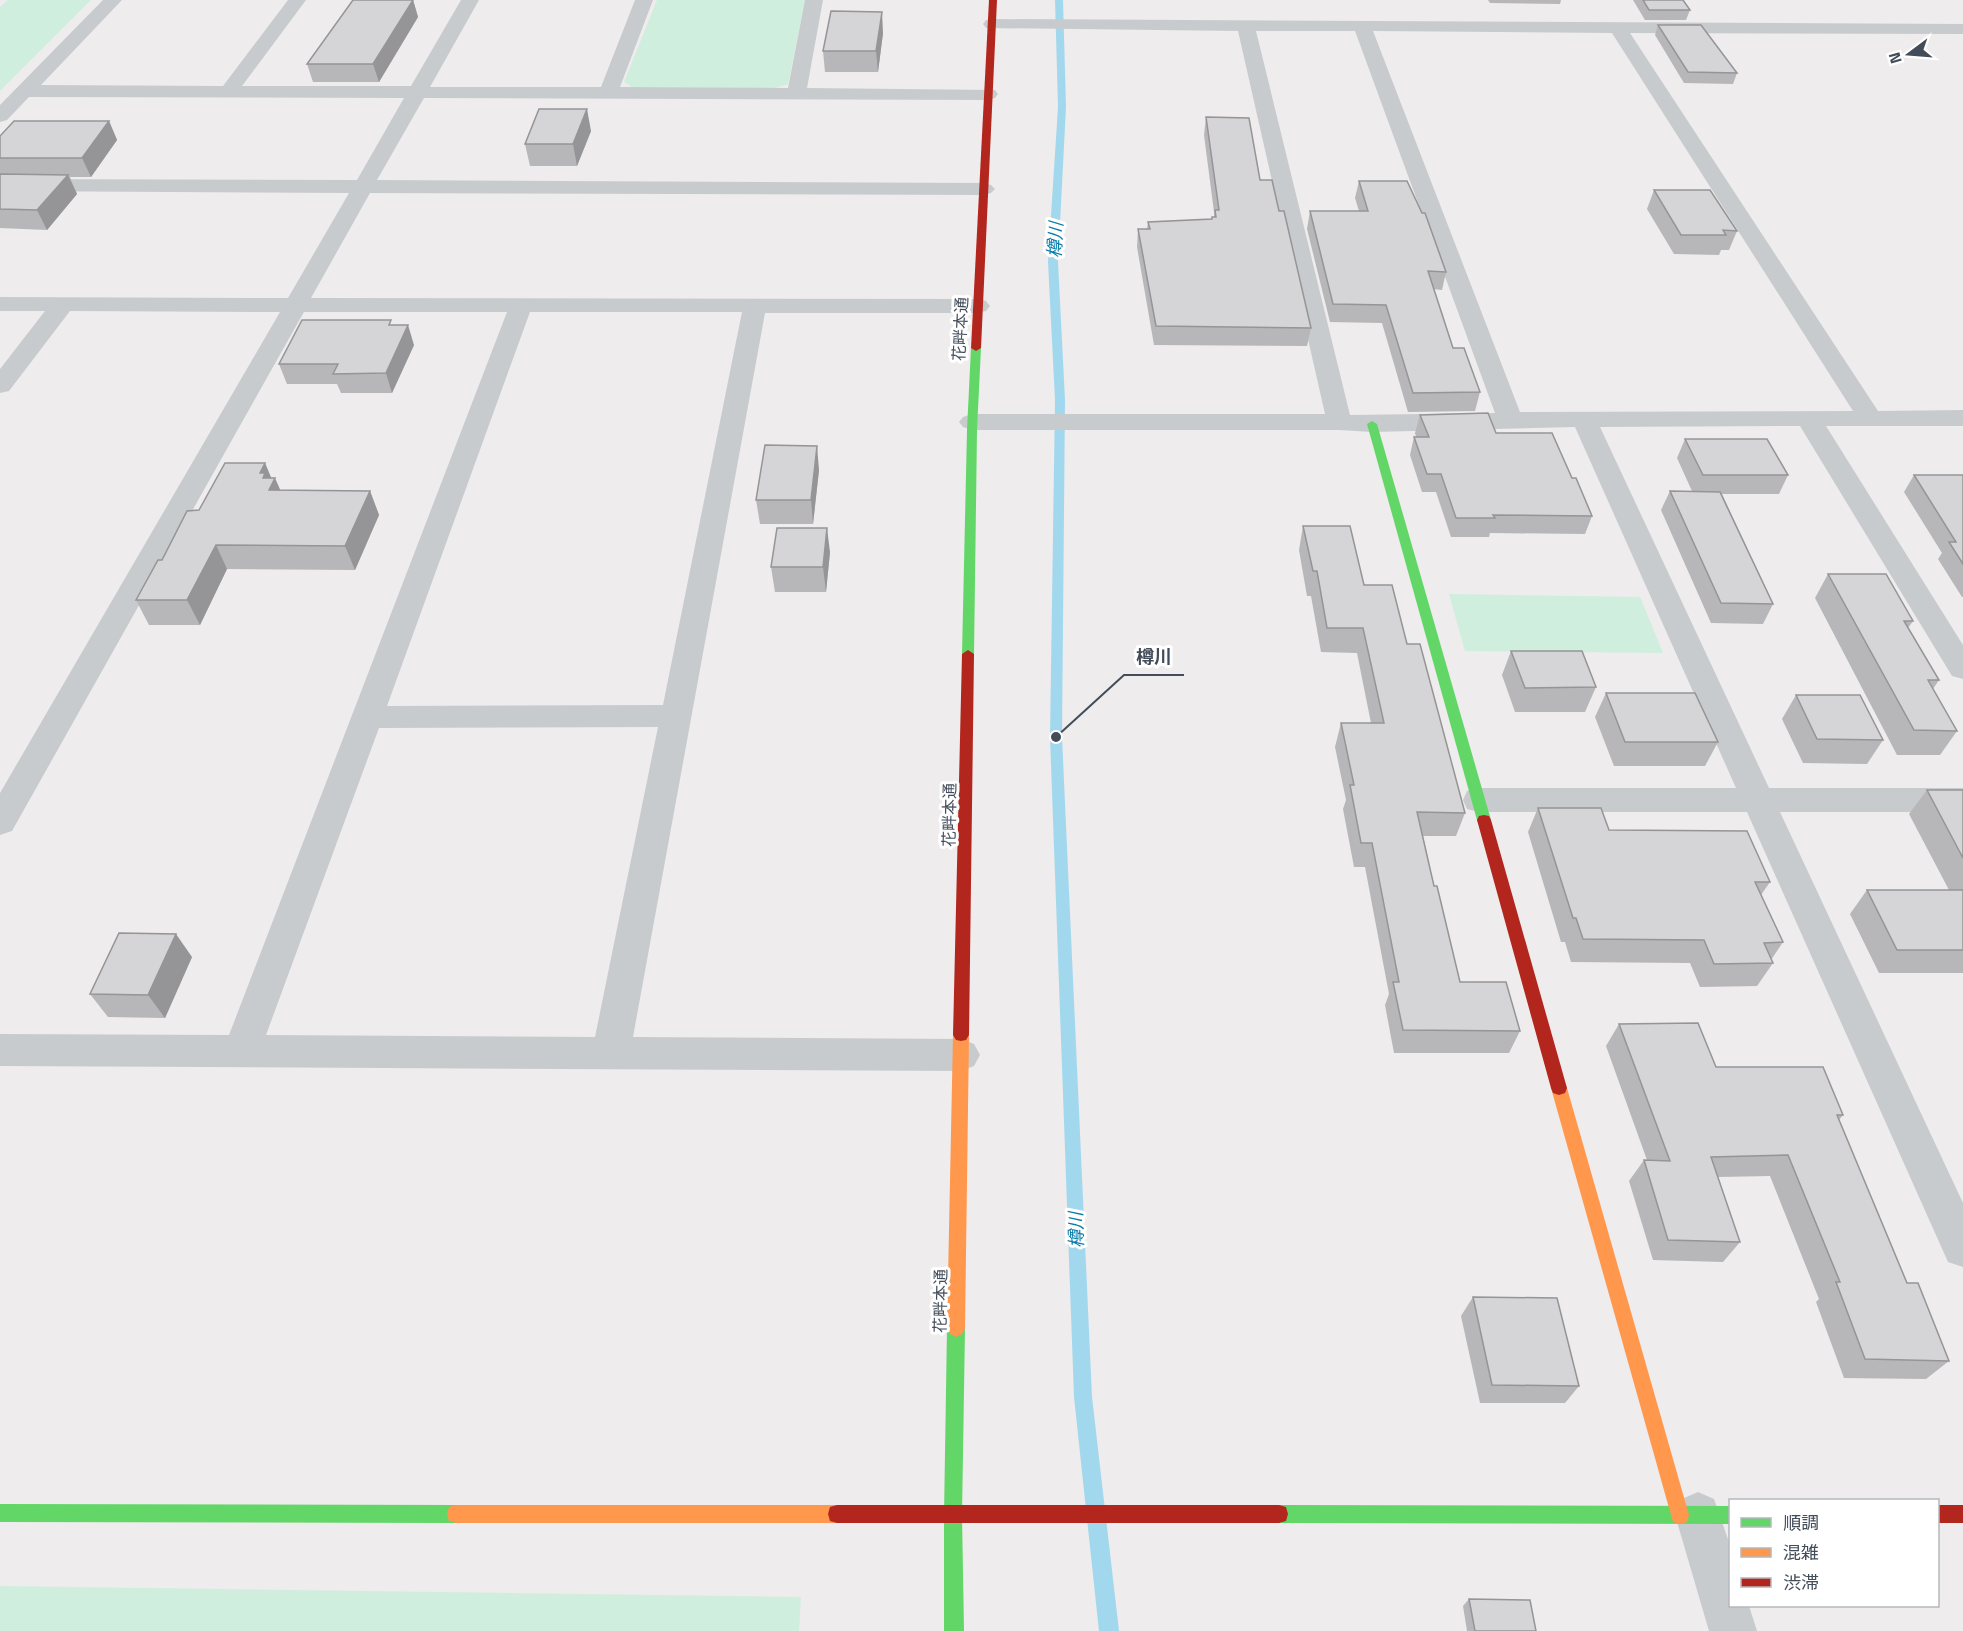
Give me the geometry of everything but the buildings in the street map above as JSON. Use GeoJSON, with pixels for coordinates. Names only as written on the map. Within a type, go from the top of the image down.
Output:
{"type":"FeatureCollection","features":[{"type":"Feature","properties":{"kind":"street"},"geometry":{"type":"LineString","coordinates":[[0,116],[113,0]]}},
{"type":"Feature","properties":{"kind":"street"},"geometry":{"type":"LineString","coordinates":[[229,91],[297,0]]}},
{"type":"Feature","properties":{"kind":"street"},"geometry":{"type":"LineString","coordinates":[[0,822],[470,0]]}},
{"type":"Feature","properties":{"kind":"street"},"geometry":{"type":"LineString","coordinates":[[609,92],[644,0]]}},
{"type":"Feature","properties":{"kind":"street"},"geometry":{"type":"LineString","coordinates":[[796,93],[814,0]]}},
{"type":"Feature","properties":{"kind":"street","name":"花畔本通"},"geometry":{"type":"LineString","coordinates":[[954,1631],[953,1515],[972,422],[993,0]]}},
{"type":"Feature","properties":{"kind":"street"},"geometry":{"type":"LineString","coordinates":[[992,24],[1963,29]]}},
{"type":"Feature","properties":{"kind":"street"},"geometry":{"type":"LineString","coordinates":[[1246,26],[1339,422]]}},
{"type":"Feature","properties":{"kind":"street"},"geometry":{"type":"LineString","coordinates":[[1362,26],[1510,420]]}},
{"type":"Feature","properties":{"kind":"street"},"geometry":{"type":"LineString","coordinates":[[1617,26],[1870,418]]}},
{"type":"Feature","properties":{"kind":"street"},"geometry":{"type":"LineString","coordinates":[[25,91],[988,94]]}},
{"type":"Feature","properties":{"kind":"street"},"geometry":{"type":"LineString","coordinates":[[0,185],[984,189]]}},
{"type":"Feature","properties":{"kind":"street"},"geometry":{"type":"LineString","coordinates":[[0,304],[978,306]]}},
{"type":"Feature","properties":{"kind":"street"},"geometry":{"type":"LineString","coordinates":[[0,386],[63,304]]}},
{"type":"Feature","properties":{"kind":"street"},"geometry":{"type":"LineString","coordinates":[[242,1051],[520,306]]}},
{"type":"Feature","properties":{"kind":"street"},"geometry":{"type":"LineString","coordinates":[[611,1053],[755,306]]}},
{"type":"Feature","properties":{"kind":"street"},"geometry":{"type":"LineString","coordinates":[[1808,418],[1963,669]]}},
{"type":"Feature","properties":{"kind":"street"},"geometry":{"type":"LineString","coordinates":[[972,422],[1339,422],[1372,424],[1510,420],[1963,418]]}},
{"type":"Feature","properties":{"kind":"street"},"geometry":{"type":"LineString","coordinates":[[1584,420],[1963,1248]]}},
{"type":"Feature","properties":{"kind":"street"},"geometry":{"type":"LineString","coordinates":[[1372,424],[1479,800],[1703,1515],[1733,1631]]}},
{"type":"Feature","properties":{"kind":"street"},"geometry":{"type":"LineString","coordinates":[[367,717],[676,716]]}},
{"type":"Feature","properties":{"kind":"street"},"geometry":{"type":"LineString","coordinates":[[1479,800],[1963,800]]}},
{"type":"Feature","properties":{"kind":"street"},"geometry":{"type":"LineString","coordinates":[[0,1050],[961,1054]]}},
{"type":"Feature","properties":{"kind":"street"},"geometry":{"type":"LineString","coordinates":[[0,1513],[1703,1515]]}},
{"type":"Feature","properties":{"kind":"street"},"geometry":{"type":"LineString","coordinates":[[1939,1514],[1963,1514]]}},
{"type":"Feature","properties":{"kind":"green space"},"geometry":{"type":"Polygon","coordinates":[[[8,0],[91,0],[0,91],[0,7],[8,0]]]}},
{"type":"Feature","properties":{"kind":"green space"},"geometry":{"type":"Polygon","coordinates":[[[657,0],[805,0],[788,84],[775,88],[632,87],[624,82],[657,0]]]}},
{"type":"Feature","properties":{"kind":"green space"},"geometry":{"type":"Polygon","coordinates":[[[1449,594],[1640,597],[1663,653],[1465,651],[1449,594]]]}},
{"type":"Feature","properties":{"kind":"green space"},"geometry":{"type":"Polygon","coordinates":[[[0,1586],[801,1597],[799,1631],[0,1631],[0,1586]]]}},
{"type":"Feature","properties":{"kind":"waterway","name":"樽川"},"geometry":{"type":"LineString","coordinates":[[1059,0],[1062,107],[1053,262],[1060,400],[1056,737],[1083,1397],[1109,1631]]}},
{"type":"Feature","properties":{"kind":"traffic: fast"},"geometry":{"type":"LineString","coordinates":[[968,654],[972,430],[976,348]]}},
{"type":"Feature","properties":{"kind":"traffic: fast"},"geometry":{"type":"LineString","coordinates":[[1372,424],[1484,820]]}},
{"type":"Feature","properties":{"kind":"traffic: fast"},"geometry":{"type":"LineString","coordinates":[[954,1631],[956,1328]]}},
{"type":"Feature","properties":{"kind":"traffic: fast"},"geometry":{"type":"LineString","coordinates":[[0,1513],[456,1514]]}},
{"type":"Feature","properties":{"kind":"traffic: fast"},"geometry":{"type":"LineString","coordinates":[[1279,1514],[1729,1515]]}},
{"type":"Feature","properties":{"kind":"traffic: slow"},"geometry":{"type":"LineString","coordinates":[[956,1328],[961,1035]]}},
{"type":"Feature","properties":{"kind":"traffic: slow"},"geometry":{"type":"LineString","coordinates":[[1559,1088],[1680,1515]]}},
{"type":"Feature","properties":{"kind":"traffic: slow"},"geometry":{"type":"LineString","coordinates":[[456,1514],[837,1514]]}},
{"type":"Feature","properties":{"kind":"traffic: jam"},"geometry":{"type":"LineString","coordinates":[[976,348],[993,0]]}},
{"type":"Feature","properties":{"kind":"traffic: jam"},"geometry":{"type":"LineString","coordinates":[[961,1035],[968,654]]}},
{"type":"Feature","properties":{"kind":"traffic: jam"},"geometry":{"type":"LineString","coordinates":[[1484,820],[1559,1088]]}},
{"type":"Feature","properties":{"kind":"traffic: jam"},"geometry":{"type":"LineString","coordinates":[[837,1514],[1279,1514]]}},
{"type":"Feature","properties":{"kind":"traffic: jam"},"geometry":{"type":"LineString","coordinates":[[1939,1514],[1963,1514]]}},
{"type":"Feature","properties":{"kind":"place","name":"樽川"},"geometry":{"type":"Point","coordinates":[1056,737]}}]}
